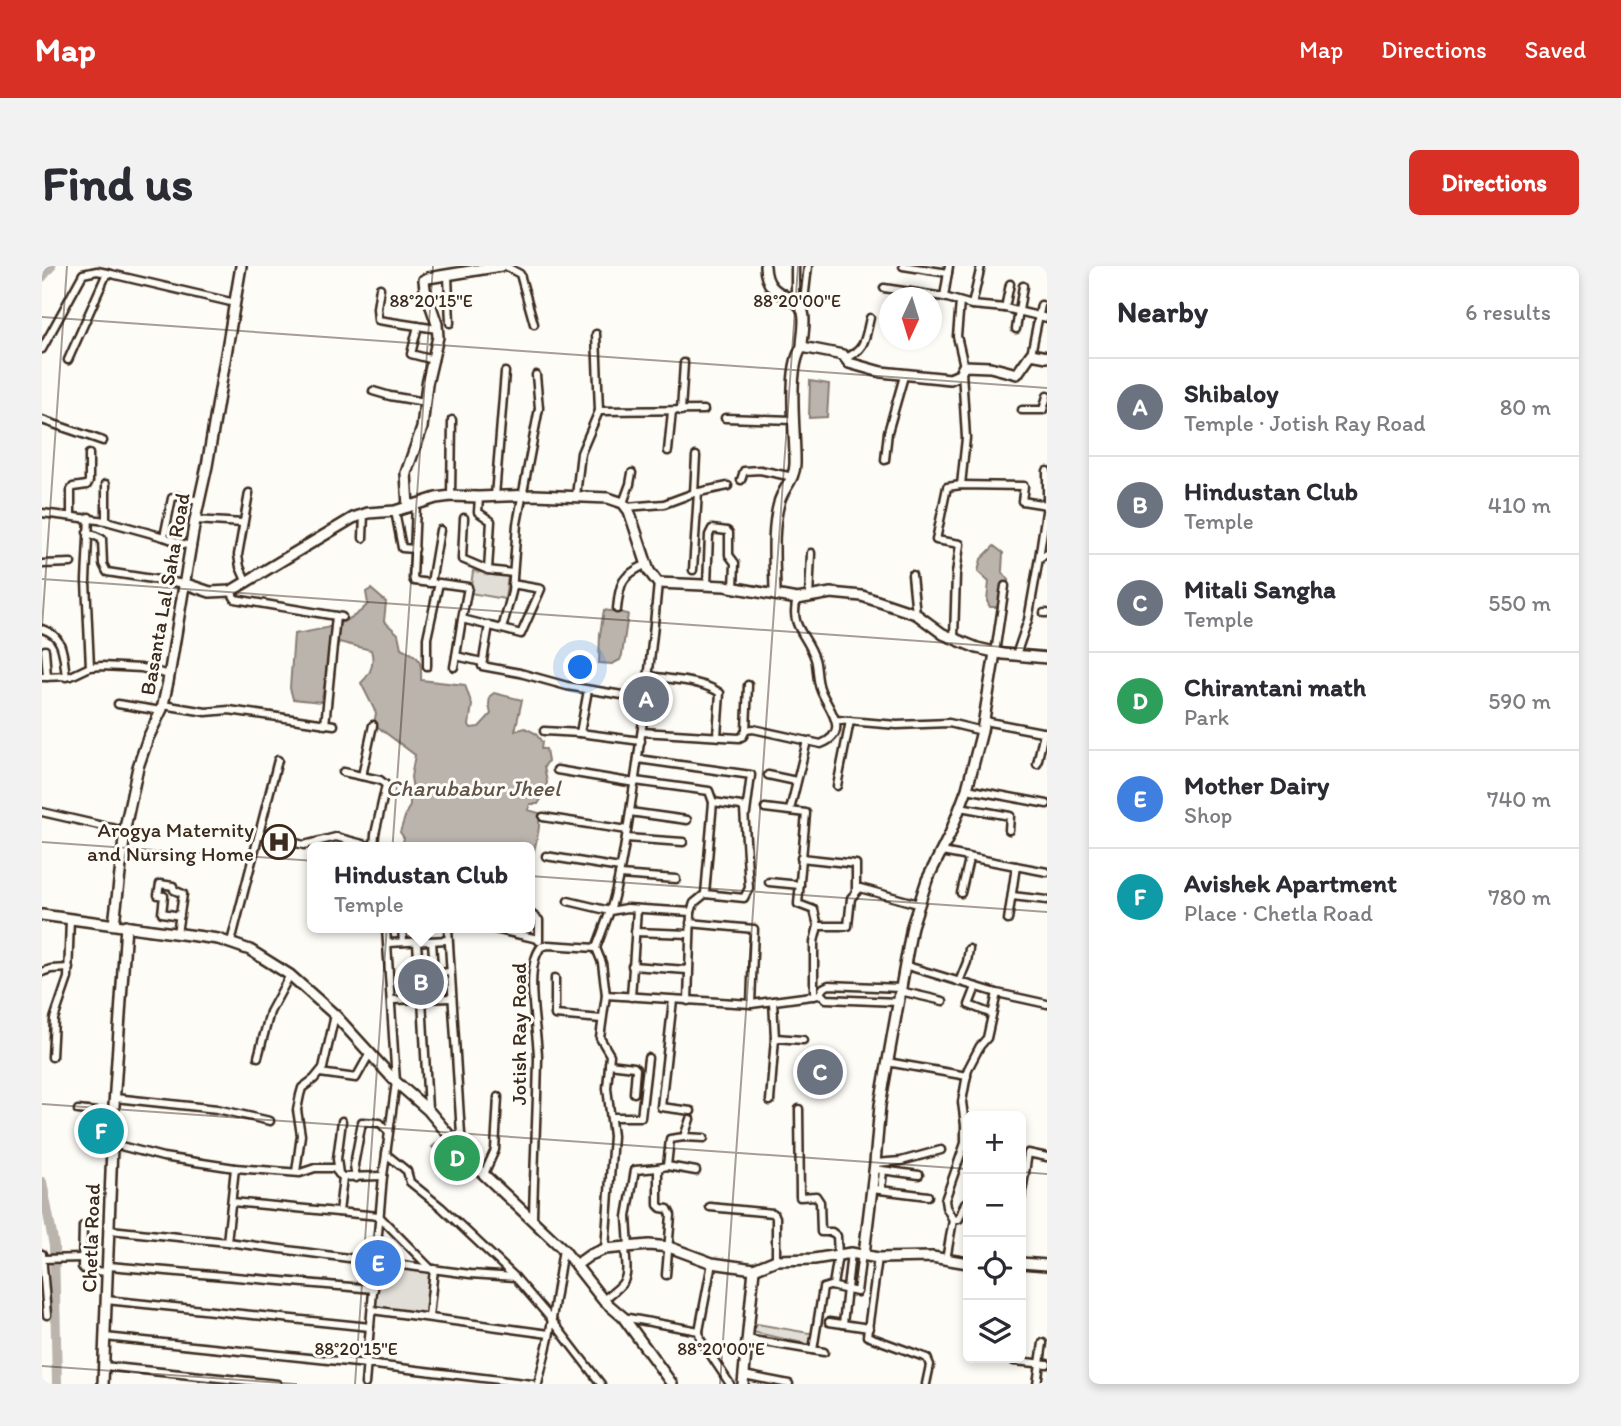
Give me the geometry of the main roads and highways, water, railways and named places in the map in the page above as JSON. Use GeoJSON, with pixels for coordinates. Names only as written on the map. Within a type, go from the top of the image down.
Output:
{"type":"FeatureCollection","features":[{"type":"Feature","properties":{"kind":"water"},"geometry":{"type":"Polygon","coordinates":[[[810,381],[829,384],[827,417],[809,418],[810,381]]]}},
{"type":"Feature","properties":{"kind":"water"},"geometry":{"type":"Polygon","coordinates":[[[994,546],[1003,553],[1002,571],[1008,579],[1008,594],[1004,607],[990,607],[987,601],[989,582],[978,572],[981,559],[994,546]]]}},
{"type":"Feature","properties":{"kind":"water","name":"Charubabur Jheel"},"geometry":{"type":"Polygon","coordinates":[[[371,589],[386,602],[384,621],[398,634],[401,648],[418,660],[421,680],[465,685],[472,705],[469,725],[471,728],[479,727],[491,714],[490,696],[494,693],[522,700],[515,731],[525,728],[535,733],[542,742],[541,749],[546,749],[548,761],[544,767],[547,782],[545,793],[538,804],[530,804],[528,810],[539,813],[535,847],[535,842],[403,842],[404,838],[400,832],[410,806],[410,796],[405,794],[413,790],[411,777],[415,755],[374,724],[376,713],[361,683],[371,668],[371,650],[339,642],[321,702],[293,699],[290,688],[294,634],[325,628],[353,617],[368,604],[366,592],[371,589]]]}},
{"type":"Feature","properties":{"kind":"water"},"geometry":{"type":"Polygon","coordinates":[[[604,610],[628,614],[622,655],[620,660],[612,664],[599,663],[604,610]]]}},
{"type":"Feature","properties":{"kind":"waterway"},"geometry":{"type":"LineString","coordinates":[[42,277],[51,266]]}},
{"type":"Feature","properties":{"kind":"waterway"},"geometry":{"type":"LineString","coordinates":[[42,1182],[54,1246],[57,1384]]}},
{"type":"Feature","properties":{"kind":"place","name":"Shibaloy"},"geometry":{"type":"Point","coordinates":[646,699]}},
{"type":"Feature","properties":{"kind":"place","name":"Arogya Maternity and Nursing Home"},"geometry":{"type":"Point","coordinates":[279,842]}},
{"type":"Feature","properties":{"kind":"place","name":"Hindustan Club"},"geometry":{"type":"Point","coordinates":[421,982]}},
{"type":"Feature","properties":{"kind":"place","name":"Mitali Sangha"},"geometry":{"type":"Point","coordinates":[820,1072]}},
{"type":"Feature","properties":{"kind":"place","name":"Avishek Apartment"},"geometry":{"type":"Point","coordinates":[101,1131]}},
{"type":"Feature","properties":{"kind":"place","name":"Chirantani math"},"geometry":{"type":"Point","coordinates":[457,1158]}},
{"type":"Feature","properties":{"kind":"place","name":"Mother Dairy"},"geometry":{"type":"Point","coordinates":[378,1263]}}]}
